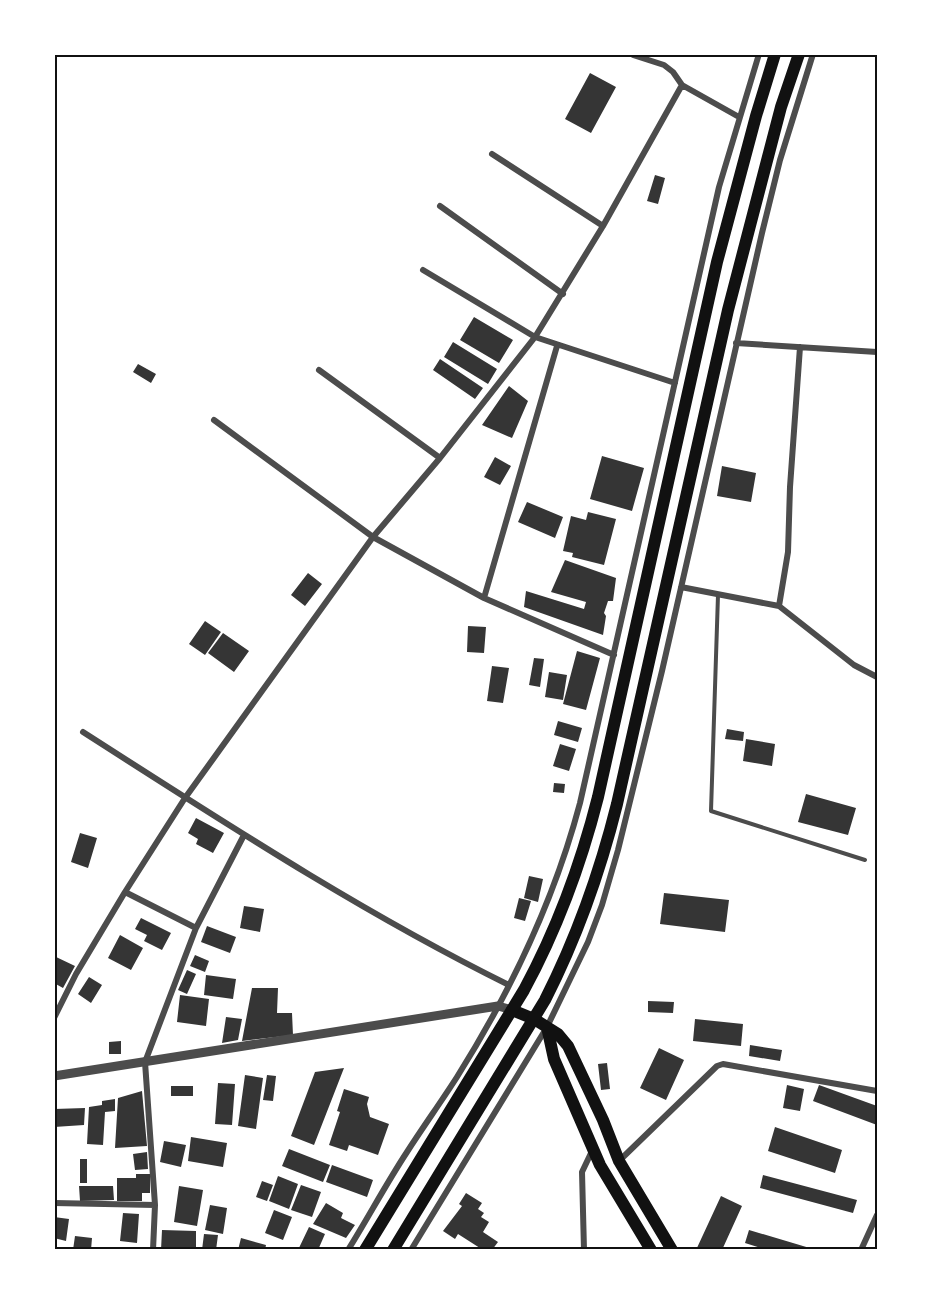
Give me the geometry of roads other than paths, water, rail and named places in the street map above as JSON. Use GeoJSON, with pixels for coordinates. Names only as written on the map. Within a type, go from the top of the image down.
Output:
{"type":"FeatureCollection","features":[{"type":"Feature","properties":{"kind":"main road"},"geometry":{"type":"LineString","coordinates":[[365,1250],[481,1057],[512,1010],[549,940],[582,856],[717,262],[775,54]]}},
{"type":"Feature","properties":{"kind":"main road"},"geometry":{"type":"LineString","coordinates":[[393,1250],[534,1019],[560,970],[575,936],[607,844],[728,310],[781,107],[799,54]]}},
{"type":"Feature","properties":{"kind":"main road"},"geometry":{"type":"LineString","coordinates":[[512,1010],[534,1019],[558,1034],[568,1046],[603,1120],[619,1161],[672,1250]]}},
{"type":"Feature","properties":{"kind":"main road"},"geometry":{"type":"LineString","coordinates":[[547,1027],[554,1059],[600,1166],[651,1250]]}},
{"type":"Feature","properties":{"kind":"street"},"geometry":{"type":"LineString","coordinates":[[348,1250],[405,1154],[458,1077],[509,986],[542,917],[570,838],[614,655],[719,187],[759,54]]}},
{"type":"Feature","properties":{"kind":"street"},"geometry":{"type":"LineString","coordinates":[[411,1250],[547,1027],[588,942],[611,876],[780,160],[813,54]]}},
{"type":"Feature","properties":{"kind":"street"},"geometry":{"type":"LineString","coordinates":[[633,55],[664,65],[673,72],[682,85],[739,117]]}},
{"type":"Feature","properties":{"kind":"street"},"geometry":{"type":"LineString","coordinates":[[54,1018],[76,974],[185,798],[373,537],[440,458],[535,338],[603,226],[682,85]]}},
{"type":"Feature","properties":{"kind":"street"},"geometry":{"type":"LineString","coordinates":[[492,154],[603,226]]}},
{"type":"Feature","properties":{"kind":"street"},"geometry":{"type":"LineString","coordinates":[[440,206],[563,294]]}},
{"type":"Feature","properties":{"kind":"street"},"geometry":{"type":"LineString","coordinates":[[423,270],[535,338],[675,383]]}},
{"type":"Feature","properties":{"kind":"street"},"geometry":{"type":"LineString","coordinates":[[736,343],[877,352]]}},
{"type":"Feature","properties":{"kind":"street"},"geometry":{"type":"LineString","coordinates":[[484,598],[557,346]]}},
{"type":"Feature","properties":{"kind":"street"},"geometry":{"type":"LineString","coordinates":[[779,606],[788,552],[790,487],[800,347]]}},
{"type":"Feature","properties":{"kind":"street"},"geometry":{"type":"LineString","coordinates":[[319,370],[440,458]]}},
{"type":"Feature","properties":{"kind":"street"},"geometry":{"type":"LineString","coordinates":[[214,420],[373,537],[484,598],[614,655]]}},
{"type":"Feature","properties":{"kind":"street"},"geometry":{"type":"LineString","coordinates":[[681,587],[779,606],[854,665],[877,677]]}},
{"type":"Feature","properties":{"kind":"street"},"geometry":{"type":"LineString","coordinates":[[83,732],[244,835],[456,959],[509,986]]}},
{"type":"Feature","properties":{"kind":"street"},"geometry":{"type":"LineString","coordinates":[[153,1250],[155,1205],[145,1062],[196,928],[244,835]]}},
{"type":"Feature","properties":{"kind":"street"},"geometry":{"type":"LineString","coordinates":[[125,892],[196,928]]}},
{"type":"Feature","properties":{"kind":"street"},"geometry":{"type":"LineString","coordinates":[[54,1076],[498,1006],[512,1010]]}},
{"type":"Feature","properties":{"kind":"street"},"geometry":{"type":"LineString","coordinates":[[619,1161],[717,1066],[723,1064],[877,1091]]}},
{"type":"Feature","properties":{"kind":"street"},"geometry":{"type":"LineString","coordinates":[[584,1250],[582,1172],[593,1149]]}},
{"type":"Feature","properties":{"kind":"street"},"geometry":{"type":"LineString","coordinates":[[54,1203],[155,1205]]}},
{"type":"Feature","properties":{"kind":"street"},"geometry":{"type":"LineString","coordinates":[[861,1250],[877,1215]]}},
{"type":"Feature","properties":{"kind":"lane"},"geometry":{"type":"LineString","coordinates":[[718,595],[711,811],[866,860]]}}]}
